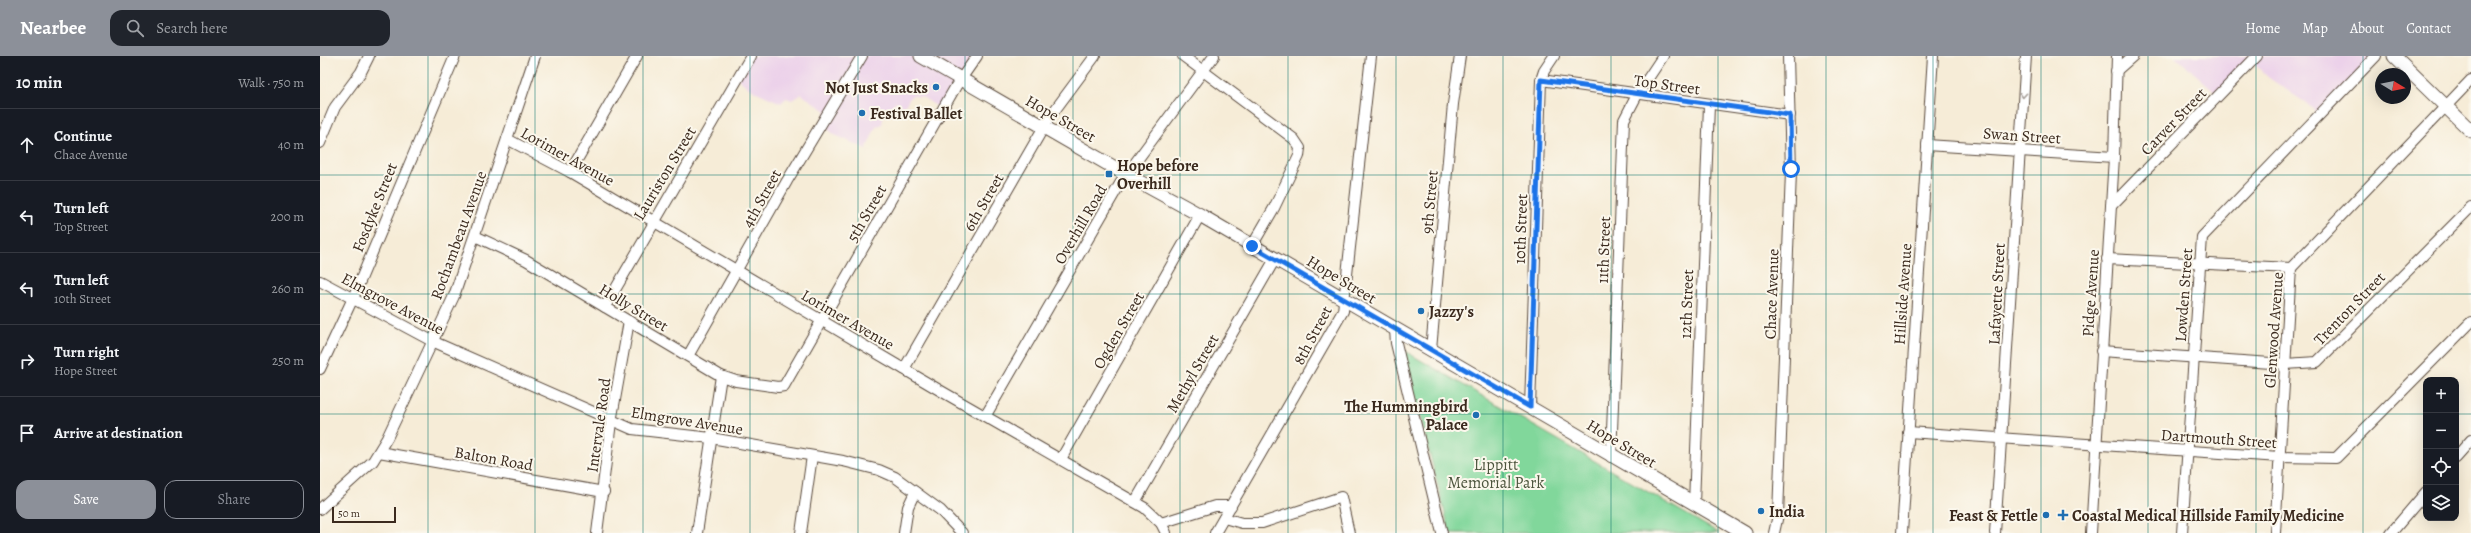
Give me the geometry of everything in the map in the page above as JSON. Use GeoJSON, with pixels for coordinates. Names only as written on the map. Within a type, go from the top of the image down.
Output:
{"type":"FeatureCollection","features":[{"type":"Feature","properties":{"kind":"main road","name":"Hope Street"},"geometry":{"type":"LineString","coordinates":[[921,56],[1127,175],[1200,215],[1395,330],[1530,407],[1611,457],[1745,533]]}},
{"type":"Feature","properties":{"kind":"main road"},"geometry":{"type":"LineString","coordinates":[[2394,56],[2471,131]]}},
{"type":"Feature","properties":{"kind":"street"},"geometry":{"type":"LineString","coordinates":[[320,143],[335,107],[361,72],[369,56]]}},
{"type":"Feature","properties":{"kind":"street","name":"Fosdyke Street"},"geometry":{"type":"LineString","coordinates":[[320,369],[353,298],[454,56]]}},
{"type":"Feature","properties":{"kind":"street","name":"Rochambeau Avenue"},"geometry":{"type":"LineString","coordinates":[[320,509],[373,461],[379,452],[454,296],[534,56]]}},
{"type":"Feature","properties":{"kind":"street"},"geometry":{"type":"LineString","coordinates":[[570,172],[637,56]]}},
{"type":"Feature","properties":{"kind":"street","name":"Lauriston Street"},"geometry":{"type":"LineString","coordinates":[[605,307],[652,222],[751,56]]}},
{"type":"Feature","properties":{"kind":"street","name":"4th Street"},"geometry":{"type":"LineString","coordinates":[[688,356],[787,181],[862,56]]}},
{"type":"Feature","properties":{"kind":"street","name":"5th Street"},"geometry":{"type":"LineString","coordinates":[[784,386],[820,320],[960,79],[977,56]]}},
{"type":"Feature","properties":{"kind":"street","name":"6th Street"},"geometry":{"type":"LineString","coordinates":[[904,369],[1044,127],[1095,56]]}},
{"type":"Feature","properties":{"kind":"street"},"geometry":{"type":"LineString","coordinates":[[1183,56],[1294,139],[1300,148],[1300,156],[1274,208],[1252,246]]}},
{"type":"Feature","properties":{"kind":"street","name":"Overhill Road"},"geometry":{"type":"LineString","coordinates":[[986,415],[1127,175],[1214,56]]}},
{"type":"Feature","properties":{"kind":"street","name":"8th Street"},"geometry":{"type":"LineString","coordinates":[[1215,533],[1339,320],[1344,300],[1371,56]]}},
{"type":"Feature","properties":{"kind":"street","name":"9th Street"},"geometry":{"type":"LineString","coordinates":[[1431,350],[1453,104],[1460,56]]}},
{"type":"Feature","properties":{"kind":"street","name":"10th Street"},"geometry":{"type":"LineString","coordinates":[[1530,407],[1541,80],[1544,71],[1554,56]]}},
{"type":"Feature","properties":{"kind":"street","name":"11th Street"},"geometry":{"type":"LineString","coordinates":[[1611,457],[1624,120],[1637,95],[1663,56]]}},
{"type":"Feature","properties":{"kind":"street","name":"Chace Avenue"},"geometry":{"type":"LineString","coordinates":[[1774,533],[1778,515],[1791,172],[1788,56]]}},
{"type":"Feature","properties":{"kind":"street","name":"Hillside Avenue"},"geometry":{"type":"LineString","coordinates":[[1902,533],[1932,56]]}},
{"type":"Feature","properties":{"kind":"street","name":"Lafayette Street"},"geometry":{"type":"LineString","coordinates":[[1995,533],[2026,56]]}},
{"type":"Feature","properties":{"kind":"street","name":"Pidge Avenue"},"geometry":{"type":"LineString","coordinates":[[2091,533],[2114,157],[2117,56]]}},
{"type":"Feature","properties":{"kind":"street"},"geometry":{"type":"LineString","coordinates":[[2116,72],[2133,56]]}},
{"type":"Feature","properties":{"kind":"street","name":"Carver Street"},"geometry":{"type":"LineString","coordinates":[[2111,206],[2257,56]]}},
{"type":"Feature","properties":{"kind":"street","name":"Lowden Street"},"geometry":{"type":"LineString","coordinates":[[2182,533],[2202,237],[2376,56]]}},
{"type":"Feature","properties":{"kind":"street","name":"Top Street"},"geometry":{"type":"LineString","coordinates":[[1541,80],[1637,95],[1790,115]]}},
{"type":"Feature","properties":{"kind":"street","name":"Glenwood Avenue"},"geometry":{"type":"LineString","coordinates":[[2275,533],[2291,268],[2471,80]]}},
{"type":"Feature","properties":{"kind":"street","name":"12th Street"},"geometry":{"type":"LineString","coordinates":[[1694,504],[1709,105]]}},
{"type":"Feature","properties":{"kind":"street","name":"Lorimer Avenue"},"geometry":{"type":"LineString","coordinates":[[507,139],[570,172],[652,222],[1135,502],[1153,513],[1161,522],[1166,533]]}},
{"type":"Feature","properties":{"kind":"street","name":"Swan Street"},"geometry":{"type":"LineString","coordinates":[[1927,145],[2114,157]]}},
{"type":"Feature","properties":{"kind":"street","name":"Trenton Street"},"geometry":{"type":"LineString","coordinates":[[2101,351],[2285,364],[2317,362],[2471,207]]}},
{"type":"Feature","properties":{"kind":"street","name":"Ogden Street"},"geometry":{"type":"LineString","coordinates":[[1061,459],[1200,215]]}},
{"type":"Feature","properties":{"kind":"street","name":"Holly Street"},"geometry":{"type":"LineString","coordinates":[[475,236],[526,260],[721,376],[736,381],[778,387],[784,386]]}},
{"type":"Feature","properties":{"kind":"street","name":"Methyl Street"},"geometry":{"type":"LineString","coordinates":[[1135,502],[1275,259]]}},
{"type":"Feature","properties":{"kind":"street"},"geometry":{"type":"LineString","coordinates":[[2107,259],[2291,268]]}},
{"type":"Feature","properties":{"kind":"street","name":"Elmgrove Avenue"},"geometry":{"type":"LineString","coordinates":[[320,281],[432,341],[611,422],[632,429],[711,438],[812,456],[879,470],[895,477],[940,510],[962,533]]}},
{"type":"Feature","properties":{"kind":"street","name":"Intervale Road"},"geometry":{"type":"LineString","coordinates":[[597,533],[604,492],[611,422],[629,321]]}},
{"type":"Feature","properties":{"kind":"street","name":"Dartmouth Street"},"geometry":{"type":"LineString","coordinates":[[1908,432],[2280,457],[2336,458],[2471,322]]}},
{"type":"Feature","properties":{"kind":"street"},"geometry":{"type":"LineString","coordinates":[[1395,330],[1396,343],[1442,533]]}},
{"type":"Feature","properties":{"kind":"street"},"geometry":{"type":"LineString","coordinates":[[697,533],[721,376]]}},
{"type":"Feature","properties":{"kind":"street"},"geometry":{"type":"LineString","coordinates":[[2459,454],[2471,440]]}},
{"type":"Feature","properties":{"kind":"street","name":"Balton Road"},"geometry":{"type":"LineString","coordinates":[[379,452],[604,492]]}},
{"type":"Feature","properties":{"kind":"street"},"geometry":{"type":"LineString","coordinates":[[801,533],[812,456]]}},
{"type":"Feature","properties":{"kind":"street"},"geometry":{"type":"LineString","coordinates":[[904,533],[908,507],[915,492]]}},
{"type":"Feature","properties":{"kind":"street"},"geometry":{"type":"LineString","coordinates":[[1224,518],[1242,524],[1262,523],[1341,496],[1349,533]]}},
{"type":"Feature","properties":{"kind":"street"},"geometry":{"type":"LineString","coordinates":[[2391,533],[2423,496]]}},
{"type":"Feature","properties":{"kind":"street"},"geometry":{"type":"LineString","coordinates":[[1161,522],[1215,506],[1231,506]]}},
{"type":"Feature","properties":{"kind":"shaded area"},"geometry":{"type":"Polygon","coordinates":[[[748,56],[975,56],[939,108],[924,98],[912,95],[904,107],[895,102],[888,113],[884,114],[882,124],[876,127],[866,149],[835,135],[821,124],[826,111],[801,94],[792,100],[786,98],[781,103],[750,89],[736,77],[748,56]]]}},
{"type":"Feature","properties":{"kind":"shaded area"},"geometry":{"type":"Polygon","coordinates":[[[2175,56],[2377,56],[2319,115],[2306,103],[2269,78],[2253,63],[2219,95],[2175,56]]]}},
{"type":"Feature","properties":{"kind":"green space","name":"Lippitt Memorial Park"},"geometry":{"type":"Polygon","coordinates":[[[1403,350],[1719,533],[1450,533],[1403,350]]]}},
{"type":"Feature","properties":{"kind":"place","name":"Not Just Snacks"},"geometry":{"type":"Point","coordinates":[936,87]}},
{"type":"Feature","properties":{"kind":"place","name":"Festival Ballet"},"geometry":{"type":"Point","coordinates":[862,113]}},
{"type":"Feature","properties":{"kind":"place","name":"Hope before Overhill"},"geometry":{"type":"Point","coordinates":[1109,174]}},
{"type":"Feature","properties":{"kind":"place","name":"Jazzy's"},"geometry":{"type":"Point","coordinates":[1421,311]}},
{"type":"Feature","properties":{"kind":"place","name":"The Hummingbird Palace"},"geometry":{"type":"Point","coordinates":[1476,415]}},
{"type":"Feature","properties":{"kind":"place","name":"India"},"geometry":{"type":"Point","coordinates":[1761,511]}},
{"type":"Feature","properties":{"kind":"place","name":"Feast & Fettle"},"geometry":{"type":"Point","coordinates":[2046,515]}},
{"type":"Feature","properties":{"kind":"place","name":"Coastal Medical Hillside Family Medicine"},"geometry":{"type":"Point","coordinates":[2063,515]}},
{"type":"Feature","properties":{"kind":"route"},"geometry":{"type":"LineString","coordinates":[[1252,246],[1530,407],[1529,396],[1541,80],[1637,95],[1790,115],[1791,169]]}}]}
